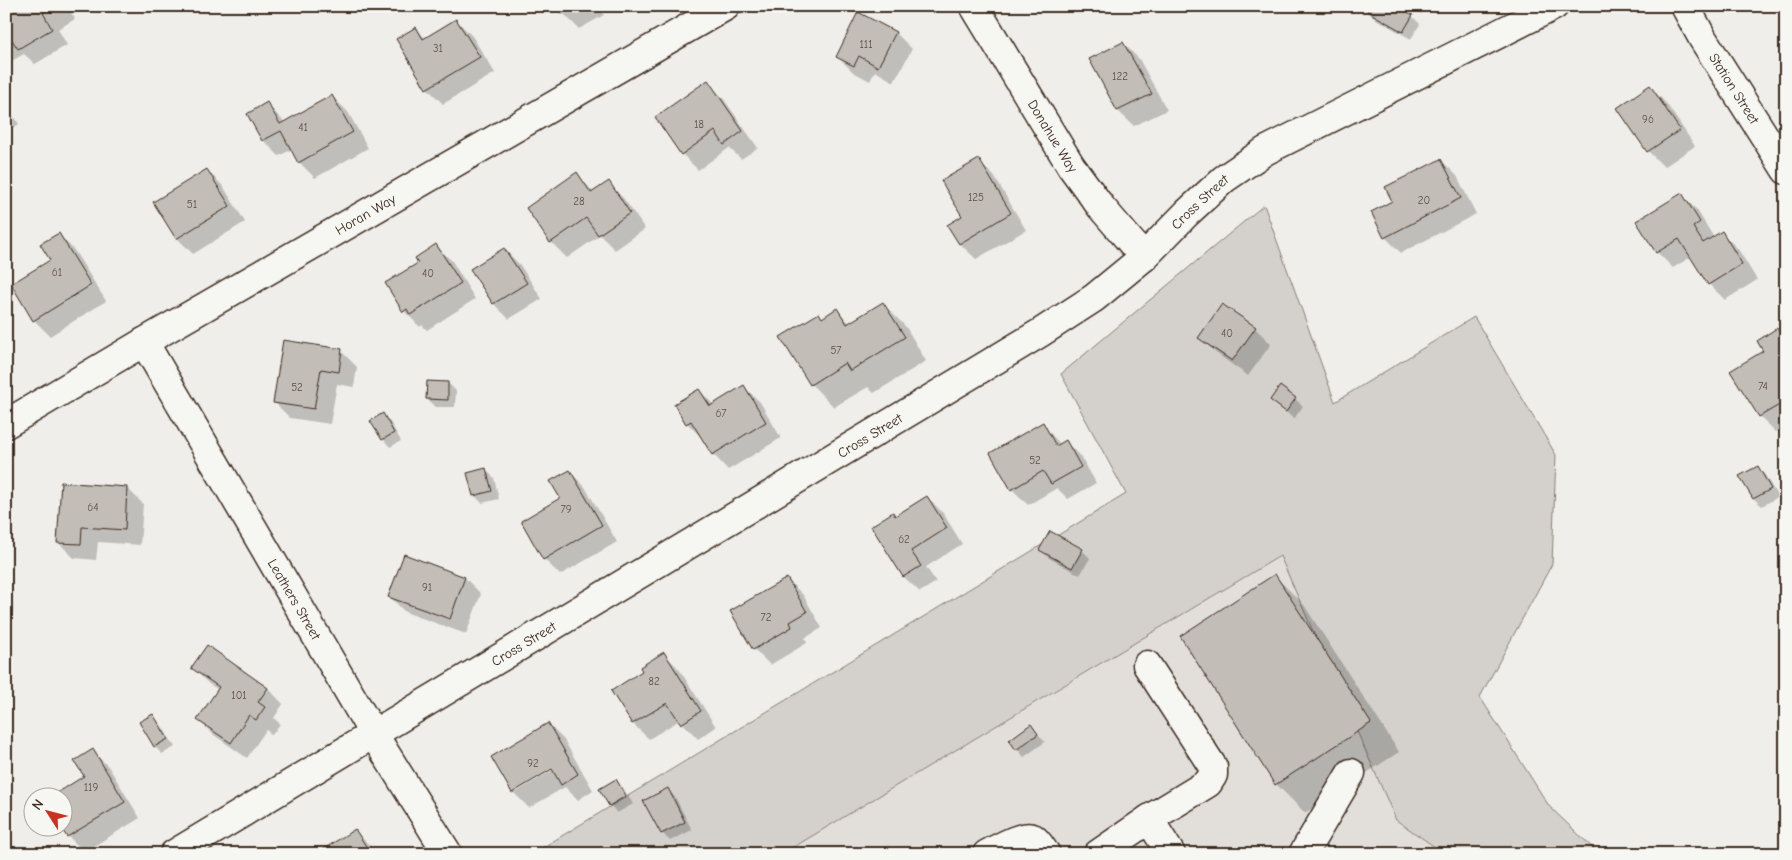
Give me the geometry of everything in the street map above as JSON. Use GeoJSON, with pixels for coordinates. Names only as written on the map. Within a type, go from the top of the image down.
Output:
{"type":"FeatureCollection","features":[{"type":"Feature","properties":{"kind":"street","name":"Horan Way"},"geometry":{"type":"LineString","coordinates":[[6,424],[144,342],[726,6]]}},
{"type":"Feature","properties":{"kind":"street","name":"Donahue Way"},"geometry":{"type":"LineString","coordinates":[[974,6],[1071,166],[1101,207],[1144,258]]}},
{"type":"Feature","properties":{"kind":"street","name":"Cross Street"},"geometry":{"type":"LineString","coordinates":[[174,854],[1040,333],[1094,298],[1144,258],[1187,213],[1224,179],[1265,151],[1554,6]]}},
{"type":"Feature","properties":{"kind":"street","name":"Station Street"},"geometry":{"type":"LineString","coordinates":[[1684,6],[1786,170]]}},
{"type":"Feature","properties":{"kind":"street","name":"Leathers Street"},"geometry":{"type":"LineString","coordinates":[[144,342],[374,735],[448,854]]}},
{"type":"Feature","properties":{"kind":"street"},"geometry":{"type":"LineString","coordinates":[[1098,854],[1149,819],[1208,783],[1213,775],[1213,767],[1147,665]]}},
{"type":"Feature","properties":{"kind":"street"},"geometry":{"type":"LineString","coordinates":[[1303,854],[1351,773]]}},
{"type":"Feature","properties":{"kind":"street"},"geometry":{"type":"LineString","coordinates":[[1149,819],[1171,854]]}},
{"type":"Feature","properties":{"kind":"street"},"geometry":{"type":"LineString","coordinates":[[987,854],[1022,838],[1029,837],[1035,838],[1046,854]]}},
{"type":"Feature","properties":{"kind":"shaded area"},"geometry":{"type":"Polygon","coordinates":[[[1264,205],[1335,402],[1474,317],[1556,455],[1552,564],[1480,697],[1549,806],[1599,854],[1445,854],[1396,820],[1280,556],[782,854],[532,854],[1126,494],[1061,374],[1264,205]]]}},
{"type":"Feature","properties":{"kind":"shaded area"},"geometry":{"type":"Polygon","coordinates":[[[1281,556],[1396,820],[1445,854],[782,854],[1281,556]]]}},
{"type":"Feature","properties":{"kind":"building"},"geometry":{"type":"Polygon","coordinates":[[[6,6],[55,6],[43,13],[52,29],[18,49],[10,37],[6,39],[6,6]]]}},
{"type":"Feature","properties":{"kind":"building"},"geometry":{"type":"Polygon","coordinates":[[[558,6],[576,6],[562,14],[558,6]]]}},
{"type":"Feature","properties":{"kind":"building"},"geometry":{"type":"Polygon","coordinates":[[[1370,6],[1397,6],[1413,15],[1403,32],[1367,11],[1370,6]]]}},
{"type":"Feature","properties":{"kind":"building"},"geometry":{"type":"Polygon","coordinates":[[[858,12],[896,32],[878,67],[859,56],[854,66],[836,57],[858,12]]]}},
{"type":"Feature","properties":{"kind":"building"},"geometry":{"type":"Polygon","coordinates":[[[456,19],[480,57],[426,89],[396,39],[416,27],[423,39],[456,19]]]}},
{"type":"Feature","properties":{"kind":"building"},"geometry":{"type":"Polygon","coordinates":[[[1123,42],[1152,94],[1117,111],[1089,59],[1123,42]]]}},
{"type":"Feature","properties":{"kind":"building"},"geometry":{"type":"Polygon","coordinates":[[[708,80],[743,131],[724,145],[715,131],[681,155],[655,117],[708,80]]]}},
{"type":"Feature","properties":{"kind":"building"},"geometry":{"type":"Polygon","coordinates":[[[1650,85],[1680,130],[1647,152],[1617,108],[1650,85]]]}},
{"type":"Feature","properties":{"kind":"building"},"geometry":{"type":"Polygon","coordinates":[[[332,95],[353,132],[298,163],[281,131],[262,141],[247,114],[267,102],[280,124],[332,95]]]}},
{"type":"Feature","properties":{"kind":"building"},"geometry":{"type":"Polygon","coordinates":[[[979,159],[1011,213],[959,244],[947,225],[962,216],[941,181],[979,159]]]}},
{"type":"Feature","properties":{"kind":"building"},"geometry":{"type":"Polygon","coordinates":[[[1441,159],[1461,198],[1384,238],[1371,212],[1392,201],[1385,187],[1441,159]]]}},
{"type":"Feature","properties":{"kind":"building"},"geometry":{"type":"Polygon","coordinates":[[[207,169],[230,206],[176,239],[153,202],[207,169]]]}},
{"type":"Feature","properties":{"kind":"building"},"geometry":{"type":"Polygon","coordinates":[[[577,172],[591,193],[609,181],[630,213],[598,235],[586,218],[550,243],[526,208],[577,172]]]}},
{"type":"Feature","properties":{"kind":"building"},"geometry":{"type":"Polygon","coordinates":[[[1682,193],[1700,222],[1693,227],[1703,243],[1722,231],[1742,264],[1708,285],[1679,239],[1656,253],[1636,221],[1682,193]]]}},
{"type":"Feature","properties":{"kind":"building"},"geometry":{"type":"Polygon","coordinates":[[[59,233],[91,285],[33,321],[11,284],[50,260],[40,244],[59,233]]]}},
{"type":"Feature","properties":{"kind":"building"},"geometry":{"type":"Polygon","coordinates":[[[436,244],[461,283],[410,315],[407,309],[403,312],[385,283],[418,263],[415,258],[436,244]]]}},
{"type":"Feature","properties":{"kind":"building"},"geometry":{"type":"Polygon","coordinates":[[[504,248],[527,283],[493,304],[470,269],[504,248]]]}},
{"type":"Feature","properties":{"kind":"building"},"geometry":{"type":"Polygon","coordinates":[[[883,302],[905,337],[850,371],[845,363],[810,385],[780,337],[819,313],[822,318],[837,308],[847,324],[883,302]]]}},
{"type":"Feature","properties":{"kind":"building"},"geometry":{"type":"Polygon","coordinates":[[[1222,304],[1256,327],[1232,361],[1198,338],[1222,304]]]}},
{"type":"Feature","properties":{"kind":"building"},"geometry":{"type":"Polygon","coordinates":[[[1777,328],[1786,343],[1786,401],[1759,417],[1730,371],[1763,351],[1757,341],[1777,328]]]}},
{"type":"Feature","properties":{"kind":"building"},"geometry":{"type":"Polygon","coordinates":[[[283,340],[342,349],[339,372],[321,369],[314,409],[273,403],[283,340]]]}},
{"type":"Feature","properties":{"kind":"building"},"geometry":{"type":"Polygon","coordinates":[[[427,381],[448,382],[448,400],[426,399],[427,381]]]}},
{"type":"Feature","properties":{"kind":"building"},"geometry":{"type":"Polygon","coordinates":[[[744,385],[766,422],[712,455],[691,421],[686,424],[674,404],[699,389],[710,406],[744,385]]]}},
{"type":"Feature","properties":{"kind":"building"},"geometry":{"type":"Polygon","coordinates":[[[1280,386],[1296,398],[1286,412],[1270,400],[1280,386]]]}},
{"type":"Feature","properties":{"kind":"building"},"geometry":{"type":"Polygon","coordinates":[[[383,413],[394,433],[382,440],[370,421],[383,413]]]}},
{"type":"Feature","properties":{"kind":"building"},"geometry":{"type":"Polygon","coordinates":[[[1043,422],[1056,446],[1066,440],[1081,467],[1051,484],[1043,471],[1011,490],[990,453],[1043,422]]]}},
{"type":"Feature","properties":{"kind":"building"},"geometry":{"type":"Polygon","coordinates":[[[1758,466],[1771,489],[1753,499],[1739,476],[1758,466]]]}},
{"type":"Feature","properties":{"kind":"building"},"geometry":{"type":"Polygon","coordinates":[[[486,468],[492,491],[473,496],[467,473],[486,468]]]}},
{"type":"Feature","properties":{"kind":"building"},"geometry":{"type":"Polygon","coordinates":[[[570,470],[602,525],[543,560],[521,521],[560,498],[550,481],[570,470]]]}},
{"type":"Feature","properties":{"kind":"building"},"geometry":{"type":"Polygon","coordinates":[[[61,482],[127,487],[125,530],[82,527],[81,544],[57,543],[61,482]]]}},
{"type":"Feature","properties":{"kind":"building"},"geometry":{"type":"Polygon","coordinates":[[[927,496],[947,528],[911,551],[921,566],[903,577],[871,526],[893,512],[895,516],[927,496]]]}},
{"type":"Feature","properties":{"kind":"building"},"geometry":{"type":"Polygon","coordinates":[[[1050,531],[1083,549],[1072,568],[1039,550],[1050,531]]]}},
{"type":"Feature","properties":{"kind":"building"},"geometry":{"type":"Polygon","coordinates":[[[404,554],[465,577],[450,619],[388,597],[404,554]]]}},
{"type":"Feature","properties":{"kind":"building"},"geometry":{"type":"Polygon","coordinates":[[[1275,574],[1371,723],[1275,785],[1180,636],[1275,574]]]}},
{"type":"Feature","properties":{"kind":"building"},"geometry":{"type":"Polygon","coordinates":[[[787,578],[807,612],[790,622],[792,627],[753,650],[730,611],[787,578]]]}},
{"type":"Feature","properties":{"kind":"building"},"geometry":{"type":"Polygon","coordinates":[[[207,645],[268,688],[258,702],[265,707],[256,720],[249,715],[231,743],[197,720],[219,687],[191,668],[207,645]]]}},
{"type":"Feature","properties":{"kind":"building"},"geometry":{"type":"Polygon","coordinates":[[[664,652],[701,711],[681,724],[667,703],[632,724],[611,691],[642,671],[640,667],[664,652]]]}},
{"type":"Feature","properties":{"kind":"building"},"geometry":{"type":"Polygon","coordinates":[[[153,714],[168,739],[154,747],[139,722],[153,714]]]}},
{"type":"Feature","properties":{"kind":"building"},"geometry":{"type":"Polygon","coordinates":[[[548,723],[578,774],[561,785],[552,769],[512,793],[491,757],[548,723]]]}},
{"type":"Feature","properties":{"kind":"building"},"geometry":{"type":"Polygon","coordinates":[[[1031,724],[1038,734],[1016,750],[1009,740],[1031,724]]]}},
{"type":"Feature","properties":{"kind":"building"},"geometry":{"type":"Polygon","coordinates":[[[93,749],[125,802],[72,834],[72,788],[65,788],[84,776],[74,761],[93,749]]]}},
{"type":"Feature","properties":{"kind":"building"},"geometry":{"type":"Polygon","coordinates":[[[616,779],[626,796],[609,806],[599,789],[616,779]]]}},
{"type":"Feature","properties":{"kind":"building"},"geometry":{"type":"Polygon","coordinates":[[[668,788],[685,822],[661,834],[643,801],[668,788]]]}},
{"type":"Feature","properties":{"kind":"building"},"geometry":{"type":"Polygon","coordinates":[[[355,829],[371,854],[316,854],[355,829]]]}}]}
